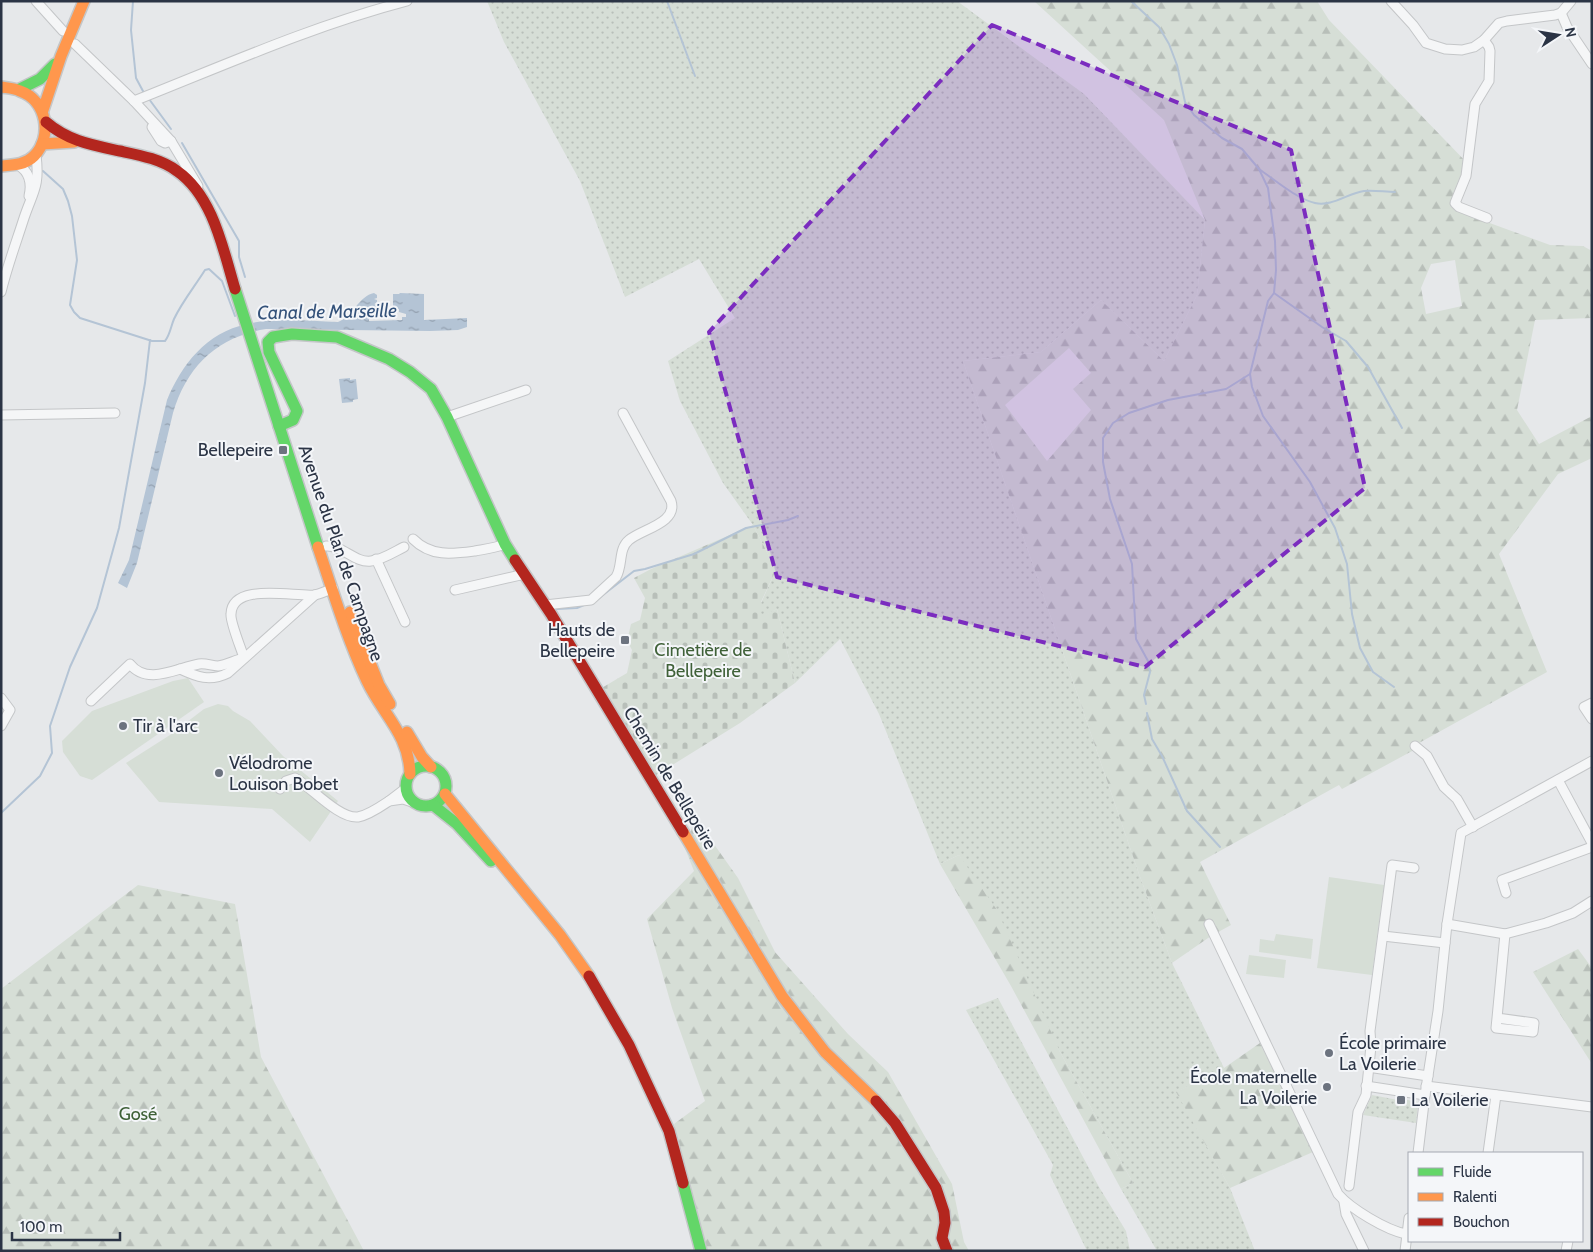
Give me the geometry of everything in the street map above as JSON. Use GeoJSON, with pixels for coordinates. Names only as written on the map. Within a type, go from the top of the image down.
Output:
{"type":"FeatureCollection","features":[{"type":"Feature","properties":{"kind":"main road"},"geometry":{"type":"LineString","coordinates":[[43,110],[61,56],[84,1]]}},
{"type":"Feature","properties":{"kind":"main road"},"geometry":{"type":"LineString","coordinates":[[20,89],[35,83],[45,76],[61,56]]}},
{"type":"Feature","properties":{"kind":"main road"},"geometry":{"type":"LineString","coordinates":[[1,87],[20,89],[30,94],[43,110],[46,122],[42,144],[36,155],[18,165],[1,166]]}},
{"type":"Feature","properties":{"kind":"main road","name":"Avenue du Plan de Campagne"},"geometry":{"type":"LineString","coordinates":[[46,122],[61,133],[83,142],[164,163],[188,180],[195,190],[210,216],[282,425],[358,634],[380,685],[421,755],[431,767]]}},
{"type":"Feature","properties":{"kind":"main road","name":"Avenue du Plan de Campagne"},"geometry":{"type":"LineString","coordinates":[[42,144],[62,141],[83,142]]}},
{"type":"Feature","properties":{"kind":"main road","name":"Chemin de Bellepeire"},"geometry":{"type":"LineString","coordinates":[[282,425],[296,417],[296,407],[269,352],[267,344],[273,337],[292,334],[333,336],[376,353],[410,372],[431,389],[448,417],[505,544],[545,605],[782,996],[825,1052],[884,1108],[936,1188],[944,1212],[945,1223],[942,1238],[947,1251]]}},
{"type":"Feature","properties":{"kind":"main road","name":"Avenue du Plan de Campagne"},"geometry":{"type":"LineString","coordinates":[[282,425],[316,543],[351,642],[370,687],[409,752],[410,774]]}},
{"type":"Feature","properties":{"kind":"main road"},"geometry":{"type":"LineString","coordinates":[[419,767],[431,767],[442,774],[446,787],[445,794],[433,805],[427,806],[415,803],[410,799],[406,788],[410,774],[419,767]]}},
{"type":"Feature","properties":{"kind":"main road"},"geometry":{"type":"LineString","coordinates":[[445,794],[560,935],[594,984],[629,1045],[654,1095],[669,1131],[701,1251]]}},
{"type":"Feature","properties":{"kind":"main road"},"geometry":{"type":"LineString","coordinates":[[433,805],[461,828],[492,863],[559,946],[581,977],[621,1046],[654,1114],[668,1156],[694,1251]]}},
{"type":"Feature","properties":{"kind":"street"},"geometry":{"type":"LineString","coordinates":[[36,1],[63,31]]}},
{"type":"Feature","properties":{"kind":"street"},"geometry":{"type":"LineString","coordinates":[[134,101],[304,33],[352,16],[407,1]]}},
{"type":"Feature","properties":{"kind":"street"},"geometry":{"type":"LineString","coordinates":[[1391,1],[1413,25],[1426,43],[1445,49],[1462,50],[1474,47],[1484,40],[1499,23],[1561,13],[1571,1]]}},
{"type":"Feature","properties":{"kind":"street"},"geometry":{"type":"LineString","coordinates":[[1561,13],[1567,27],[1592,64]]}},
{"type":"Feature","properties":{"kind":"street"},"geometry":{"type":"LineString","coordinates":[[1484,40],[1490,51],[1489,81],[1475,104],[1466,176],[1455,203],[1459,207],[1487,218]]}},
{"type":"Feature","properties":{"kind":"street"},"geometry":{"type":"LineString","coordinates":[[75,44],[134,101],[161,141],[165,143],[171,141],[201,191],[210,216]]}},
{"type":"Feature","properties":{"kind":"street"},"geometry":{"type":"LineString","coordinates":[[1,292],[37,185],[36,155]]}},
{"type":"Feature","properties":{"kind":"street"},"geometry":{"type":"LineString","coordinates":[[18,165],[30,179],[31,186],[26,213]]}},
{"type":"Feature","properties":{"kind":"street"},"geometry":{"type":"LineString","coordinates":[[448,417],[526,390]]}},
{"type":"Feature","properties":{"kind":"street"},"geometry":{"type":"LineString","coordinates":[[1,415],[115,413]]}},
{"type":"Feature","properties":{"kind":"street"},"geometry":{"type":"LineString","coordinates":[[545,605],[591,600],[616,577],[619,572],[622,551],[629,540],[668,517],[672,511],[671,501],[623,413]]}},
{"type":"Feature","properties":{"kind":"street"},"geometry":{"type":"LineString","coordinates":[[413,540],[436,553],[450,555],[505,544]]}},
{"type":"Feature","properties":{"kind":"street"},"geometry":{"type":"LineString","coordinates":[[326,546],[337,547],[364,560],[376,559],[404,547]]}},
{"type":"Feature","properties":{"kind":"street"},"geometry":{"type":"LineString","coordinates":[[376,559],[405,622]]}},
{"type":"Feature","properties":{"kind":"street"},"geometry":{"type":"LineString","coordinates":[[456,590],[525,574]]}},
{"type":"Feature","properties":{"kind":"street"},"geometry":{"type":"LineString","coordinates":[[180,669],[202,678],[212,678],[228,673],[315,595],[333,588]]}},
{"type":"Feature","properties":{"kind":"street"},"geometry":{"type":"LineString","coordinates":[[244,658],[230,613],[234,604],[241,596],[258,594],[315,595]]}},
{"type":"Feature","properties":{"kind":"street"},"geometry":{"type":"LineString","coordinates":[[91,701],[130,664],[135,670],[151,675],[204,664],[220,666],[244,658]]}},
{"type":"Feature","properties":{"kind":"street"},"geometry":{"type":"LineString","coordinates":[[1,698],[10,710],[1,726]]}},
{"type":"Feature","properties":{"kind":"street"},"geometry":{"type":"LineString","coordinates":[[1592,703],[1584,707],[1592,719]]}},
{"type":"Feature","properties":{"kind":"street"},"geometry":{"type":"LineString","coordinates":[[1415,746],[1427,756],[1444,787],[1457,799],[1473,827]]}},
{"type":"Feature","properties":{"kind":"street"},"geometry":{"type":"LineString","coordinates":[[1418,1152],[1460,833],[1592,761]]}},
{"type":"Feature","properties":{"kind":"street"},"geometry":{"type":"LineString","coordinates":[[280,789],[286,781],[295,778],[336,809],[353,817],[368,813],[390,801],[406,788]]}},
{"type":"Feature","properties":{"kind":"street"},"geometry":{"type":"LineString","coordinates":[[1558,780],[1592,843]]}},
{"type":"Feature","properties":{"kind":"street"},"geometry":{"type":"LineString","coordinates":[[390,801],[403,799],[415,803]]}},
{"type":"Feature","properties":{"kind":"street"},"geometry":{"type":"LineString","coordinates":[[1506,893],[1502,880],[1592,848]]}},
{"type":"Feature","properties":{"kind":"street"},"geometry":{"type":"LineString","coordinates":[[1349,1186],[1358,1112],[1364,1101],[1371,1023],[1392,865],[1414,868]]}},
{"type":"Feature","properties":{"kind":"street"},"geometry":{"type":"LineString","coordinates":[[1447,924],[1505,934],[1574,913],[1592,901]]}},
{"type":"Feature","properties":{"kind":"street"},"geometry":{"type":"LineString","coordinates":[[1209,924],[1338,1194],[1344,1202],[1395,1231],[1408,1226],[1405,1251]]}},
{"type":"Feature","properties":{"kind":"street"},"geometry":{"type":"LineString","coordinates":[[1497,1018],[1505,934]]}},
{"type":"Feature","properties":{"kind":"street"},"geometry":{"type":"LineString","coordinates":[[1383,936],[1445,943]]}},
{"type":"Feature","properties":{"kind":"street"},"geometry":{"type":"LineString","coordinates":[[1368,1067],[1428,1076]]}},
{"type":"Feature","properties":{"kind":"street"},"geometry":{"type":"LineString","coordinates":[[1366,1086],[1496,1095],[1592,1107]]}},
{"type":"Feature","properties":{"kind":"street"},"geometry":{"type":"LineString","coordinates":[[1488,1152],[1496,1095]]}},
{"type":"Feature","properties":{"kind":"street"},"geometry":{"type":"LineString","coordinates":[[1344,1202],[1346,1214],[1364,1251]]}},
{"type":"Feature","properties":{"kind":"highlighted area"},"geometry":{"type":"Polygon","coordinates":[[[992,25],[1291,150],[1365,488],[1145,667],[777,577],[709,332],[992,25]]]}},
{"type":"Feature","properties":{"kind":"green space"},"geometry":{"type":"Polygon","coordinates":[[[487,1],[957,1],[1084,94],[1205,220],[1197,295],[1164,361],[1101,300],[1041,352],[963,361],[1139,874],[1172,963],[1224,1068],[1177,1092],[1230,1188],[1255,1251],[1157,1251],[1121,1189],[1133,1183],[1060,1052],[959,855],[940,864],[879,714],[840,639],[795,683],[777,609],[761,618],[761,603],[776,570],[753,525],[723,483],[680,401],[668,361],[735,318],[699,259],[625,297],[580,181],[504,42],[487,1]]]}},
{"type":"Feature","properties":{"kind":"green space"},"geometry":{"type":"Polygon","coordinates":[[[1034,1],[1317,1],[1329,20],[1471,167],[1466,189],[1454,210],[1550,245],[1583,246],[1592,251],[1592,318],[1535,320],[1517,410],[1539,444],[1592,416],[1592,458],[1558,474],[1499,554],[1547,672],[1419,743],[1414,750],[1342,789],[1339,785],[1200,862],[1231,925],[1211,936],[1172,963],[1139,874],[963,361],[1041,352],[1101,300],[1164,361],[1197,295],[1205,220],[1164,120],[1034,1]],[[1455,260],[1431,264],[1421,288],[1426,314],[1462,306],[1455,260]],[[1069,348],[1005,405],[1047,461],[1091,410],[1073,389],[1091,373],[1069,348]]]}},
{"type":"Feature","properties":{"kind":"green space","name":"Cimetière de Bellepeire"},"geometry":{"type":"Polygon","coordinates":[[[753,525],[776,570],[761,602],[761,617],[777,609],[795,683],[740,723],[653,777],[600,689],[627,673],[632,650],[627,641],[631,624],[640,620],[645,598],[634,578],[753,525]]]}},
{"type":"Feature","properties":{"kind":"green space","name":"Tir à l'arc"},"geometry":{"type":"Polygon","coordinates":[[[188,678],[204,702],[92,780],[80,776],[63,752],[62,741],[92,711],[173,681],[188,678]]]}},
{"type":"Feature","properties":{"kind":"green space","name":"Vélodrome Louison Bobet"},"geometry":{"type":"Polygon","coordinates":[[[218,704],[228,706],[250,721],[283,756],[338,801],[310,842],[272,809],[159,802],[126,763],[170,735],[204,709],[218,704]]]}},
{"type":"Feature","properties":{"kind":"green space"},"geometry":{"type":"Polygon","coordinates":[[[696,819],[738,878],[775,952],[848,1034],[888,1072],[952,1184],[964,1242],[969,1251],[707,1251],[674,1124],[705,1101],[672,1008],[647,919],[694,871],[684,846],[696,819]]]}},
{"type":"Feature","properties":{"kind":"green space"},"geometry":{"type":"Polygon","coordinates":[[[959,855],[997,910],[1060,1052],[1133,1183],[1121,1189],[1011,986],[940,864],[959,855]]]}},
{"type":"Feature","properties":{"kind":"green space"},"geometry":{"type":"Polygon","coordinates":[[[1329,877],[1384,885],[1372,975],[1317,968],[1329,877]]]}},
{"type":"Feature","properties":{"kind":"green space","name":"Gosé"},"geometry":{"type":"Polygon","coordinates":[[[138,885],[235,904],[261,1057],[364,1251],[1,1251],[1,989],[138,885]]]}},
{"type":"Feature","properties":{"kind":"green space"},"geometry":{"type":"Polygon","coordinates":[[[1276,934],[1313,939],[1311,959],[1259,952],[1260,939],[1274,941],[1276,934]]]}},
{"type":"Feature","properties":{"kind":"green space"},"geometry":{"type":"Polygon","coordinates":[[[1578,949],[1592,968],[1592,1064],[1533,972],[1578,949]]]}},
{"type":"Feature","properties":{"kind":"green space"},"geometry":{"type":"Polygon","coordinates":[[[1249,955],[1286,960],[1284,978],[1246,974],[1249,955]]]}},
{"type":"Feature","properties":{"kind":"green space"},"geometry":{"type":"Polygon","coordinates":[[[998,998],[1099,1187],[1126,1231],[1130,1251],[1087,1251],[1050,1175],[1053,1165],[966,1010],[998,998]]]}},
{"type":"Feature","properties":{"kind":"green space"},"geometry":{"type":"Polygon","coordinates":[[[1260,1043],[1313,1152],[1230,1188],[1176,1092],[1224,1068],[1260,1043]]]}},
{"type":"Feature","properties":{"kind":"green space"},"geometry":{"type":"Polygon","coordinates":[[[1372,1095],[1418,1102],[1416,1123],[1363,1115],[1372,1095]]]}},
{"type":"Feature","properties":{"kind":"water"},"geometry":{"type":"Polygon","coordinates":[[[374,293],[377,295],[377,298],[374,299],[377,300],[377,303],[374,304],[377,305],[377,308],[369,311],[369,321],[402,320],[402,317],[406,317],[406,314],[399,312],[399,309],[393,308],[393,294],[424,294],[424,320],[467,318],[467,327],[458,330],[430,331],[266,329],[233,339],[206,356],[187,381],[179,396],[173,413],[137,563],[127,588],[118,583],[129,560],[167,400],[180,374],[197,352],[219,335],[232,328],[247,324],[281,320],[338,322],[348,315],[364,298],[374,293]]]}},
{"type":"Feature","properties":{"kind":"water"},"geometry":{"type":"Polygon","coordinates":[[[350,378],[350,380],[356,379],[358,399],[353,400],[353,402],[342,403],[339,379],[350,378]]]}},
{"type":"Feature","properties":{"kind":"waterway"},"geometry":{"type":"LineString","coordinates":[[133,1],[131,30],[136,78],[144,93]]}},
{"type":"Feature","properties":{"kind":"waterway"},"geometry":{"type":"LineString","coordinates":[[667,1],[695,76]]}},
{"type":"Feature","properties":{"kind":"waterway"},"geometry":{"type":"LineString","coordinates":[[1131,1],[1159,27],[1169,44],[1177,65],[1185,102],[1194,115],[1222,138],[1242,149],[1259,169],[1268,188],[1275,241],[1276,270],[1274,293],[1268,301],[1250,374],[1226,389],[1168,400],[1129,413],[1113,423],[1103,438],[1103,462],[1110,499],[1132,564],[1136,639],[1148,661],[1150,672],[1144,695],[1146,704]]}},
{"type":"Feature","properties":{"kind":"waterway"},"geometry":{"type":"LineString","coordinates":[[149,99],[171,129]]}},
{"type":"Feature","properties":{"kind":"waterway"},"geometry":{"type":"LineString","coordinates":[[182,143],[239,241],[239,257],[245,277]]}},
{"type":"Feature","properties":{"kind":"waterway"},"geometry":{"type":"LineString","coordinates":[[1259,169],[1294,193],[1315,203],[1328,203],[1364,191],[1395,192]]}},
{"type":"Feature","properties":{"kind":"waterway"},"geometry":{"type":"LineString","coordinates":[[43,171],[63,189],[72,216],[77,260],[70,305],[80,318],[152,341],[165,341],[181,306],[205,270],[209,269],[222,281],[235,316]]}},
{"type":"Feature","properties":{"kind":"waterway"},"geometry":{"type":"LineString","coordinates":[[1274,293],[1322,327],[1346,341],[1368,367],[1402,428]]}},
{"type":"Feature","properties":{"kind":"waterway"},"geometry":{"type":"LineString","coordinates":[[1,813],[40,776],[52,753],[50,726],[70,667],[97,608],[119,528],[145,383],[150,340]]}},
{"type":"Feature","properties":{"kind":"waterway"},"geometry":{"type":"LineString","coordinates":[[1250,374],[1252,387],[1263,416],[1310,482],[1335,528],[1347,564],[1352,614],[1360,648],[1373,672],[1394,687]]}},
{"type":"Feature","properties":{"kind":"waterway"},"geometry":{"type":"LineString","coordinates":[[599,598],[634,571],[694,554],[746,528],[788,520],[798,516]]}},
{"type":"Feature","properties":{"kind":"waterway"},"geometry":{"type":"LineString","coordinates":[[557,609],[577,608],[584,605]]}},
{"type":"Feature","properties":{"kind":"waterway"},"geometry":{"type":"LineString","coordinates":[[1147,713],[1152,739],[1162,756],[1187,811],[1220,847]]}},
{"type":"Feature","properties":{"kind":"traffic: fast"},"geometry":{"type":"LineString","coordinates":[[20,89],[40,79],[55,64]]}},
{"type":"Feature","properties":{"kind":"traffic: fast"},"geometry":{"type":"LineString","coordinates":[[235,289],[318,547]]}},
{"type":"Feature","properties":{"kind":"traffic: fast"},"geometry":{"type":"LineString","coordinates":[[279,426],[293,420],[297,411],[269,352],[268,342],[273,337],[292,334],[337,337],[389,359],[410,372],[431,389],[447,417],[505,544],[515,560]]}},
{"type":"Feature","properties":{"kind":"traffic: fast"},"geometry":{"type":"LineString","coordinates":[[422,766],[430,766],[437,769],[443,775],[446,786],[443,797],[437,803],[430,806],[422,806],[415,803],[409,797],[406,790],[406,782],[409,775],[415,769],[422,766]]}},
{"type":"Feature","properties":{"kind":"traffic: fast"},"geometry":{"type":"LineString","coordinates":[[433,805],[457,824],[491,861]]}},
{"type":"Feature","properties":{"kind":"traffic: fast"},"geometry":{"type":"LineString","coordinates":[[683,1183],[701,1251]]}},
{"type":"Feature","properties":{"kind":"traffic: slow"},"geometry":{"type":"LineString","coordinates":[[43,110],[61,56],[84,1]]}},
{"type":"Feature","properties":{"kind":"traffic: slow"},"geometry":{"type":"LineString","coordinates":[[1,87],[20,91],[36,102],[41,111],[45,129],[44,139],[34,156],[19,164],[1,166]]}},
{"type":"Feature","properties":{"kind":"traffic: slow"},"geometry":{"type":"LineString","coordinates":[[42,144],[74,142]]}},
{"type":"Feature","properties":{"kind":"traffic: slow"},"geometry":{"type":"LineString","coordinates":[[318,547],[353,648],[367,681],[405,747],[409,760],[410,774]]}},
{"type":"Feature","properties":{"kind":"traffic: slow"},"geometry":{"type":"LineString","coordinates":[[350,612],[379,685],[390,704]]}},
{"type":"Feature","properties":{"kind":"traffic: slow"},"geometry":{"type":"LineString","coordinates":[[407,732],[422,757],[431,767]]}},
{"type":"Feature","properties":{"kind":"traffic: slow"},"geometry":{"type":"LineString","coordinates":[[445,794],[560,935],[589,976]]}},
{"type":"Feature","properties":{"kind":"traffic: slow"},"geometry":{"type":"LineString","coordinates":[[683,832],[782,996],[825,1052],[876,1101]]}},
{"type":"Feature","properties":{"kind":"traffic: jam"},"geometry":{"type":"LineString","coordinates":[[46,122],[72,138],[100,147],[157,160],[177,171],[200,194],[208,209],[221,241],[235,289]]}},
{"type":"Feature","properties":{"kind":"traffic: jam"},"geometry":{"type":"LineString","coordinates":[[515,560],[551,614],[683,832]]}},
{"type":"Feature","properties":{"kind":"traffic: jam"},"geometry":{"type":"LineString","coordinates":[[589,976],[629,1045],[669,1131],[683,1183]]}},
{"type":"Feature","properties":{"kind":"traffic: jam"},"geometry":{"type":"LineString","coordinates":[[876,1101],[895,1123],[936,1188],[944,1212],[945,1223],[942,1238],[947,1251]]}},
{"type":"Feature","properties":{"kind":"place","name":"Bellepeire"},"geometry":{"type":"Point","coordinates":[283,450]}},
{"type":"Feature","properties":{"kind":"place","name":"Hauts de Bellepeire"},"geometry":{"type":"Point","coordinates":[625,640]}},
{"type":"Feature","properties":{"kind":"place","name":"Tir à l'arc"},"geometry":{"type":"Point","coordinates":[123,726]}},
{"type":"Feature","properties":{"kind":"place","name":"Vélodrome Louison Bobet"},"geometry":{"type":"Point","coordinates":[219,773]}},
{"type":"Feature","properties":{"kind":"place","name":"École primaire La Voilerie"},"geometry":{"type":"Point","coordinates":[1329,1053]}},
{"type":"Feature","properties":{"kind":"place","name":"École maternelle La Voilerie"},"geometry":{"type":"Point","coordinates":[1327,1087]}},
{"type":"Feature","properties":{"kind":"place","name":"La Voilerie"},"geometry":{"type":"Point","coordinates":[1401,1100]}},
{"type":"Feature","properties":{"kind":"water label","name":"Canal de Marseille"},"geometry":{"type":"Point","coordinates":[327,311]}}]}
